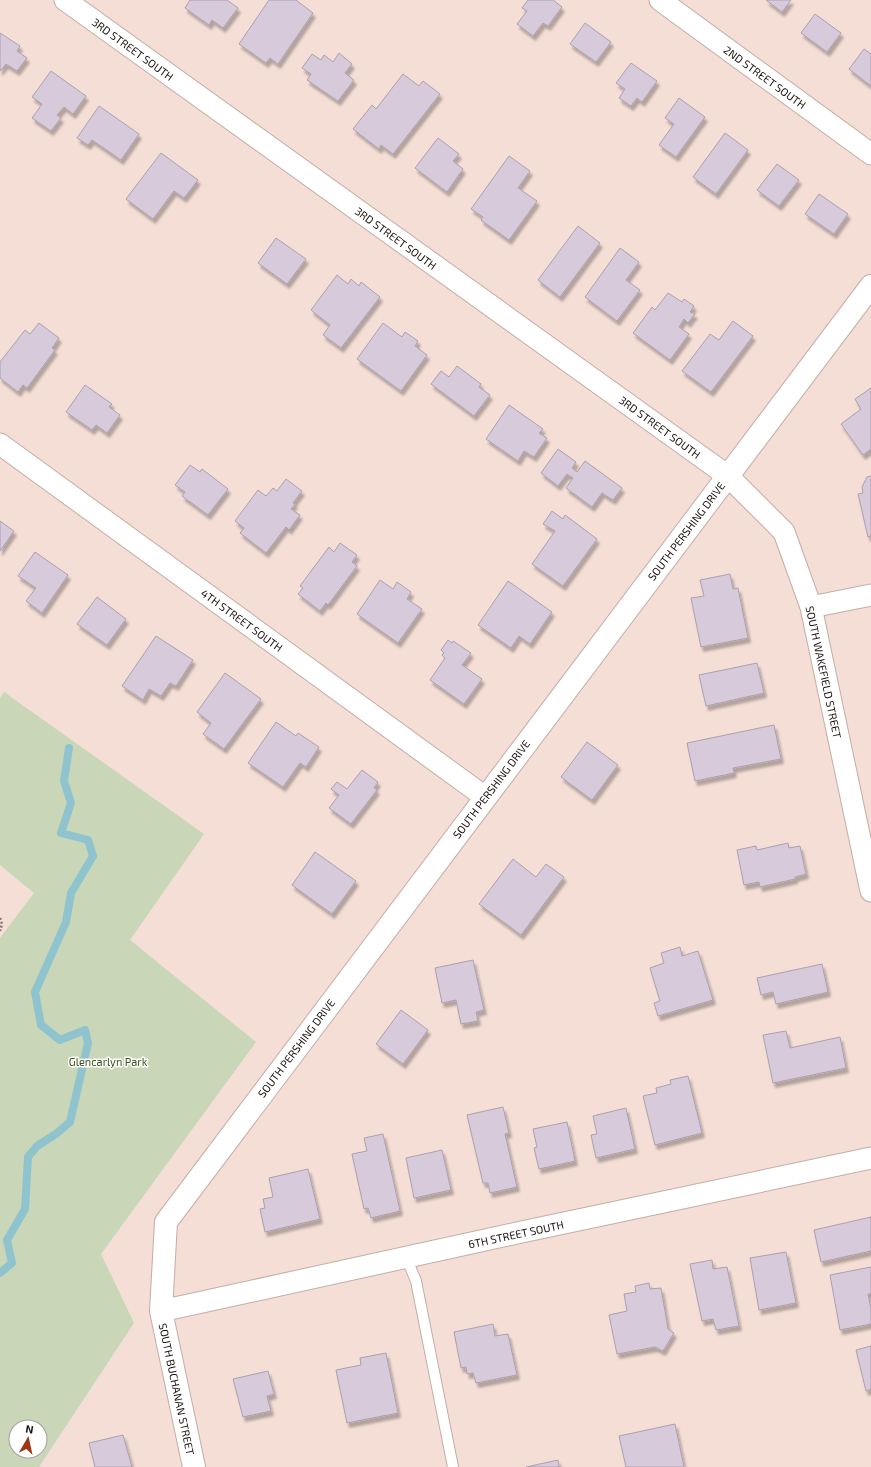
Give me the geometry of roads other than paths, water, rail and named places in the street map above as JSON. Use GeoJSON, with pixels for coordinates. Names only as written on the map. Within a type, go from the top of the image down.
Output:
{"type":"FeatureCollection","features":[{"type":"Feature","properties":{"kind":"street","name":"3RD STREET SOUTH"},"geometry":{"type":"LineString","coordinates":[[65,0],[728,476]]}},
{"type":"Feature","properties":{"kind":"street","name":"2ND STREET SOUTH"},"geometry":{"type":"LineString","coordinates":[[660,0],[871,154]]}},
{"type":"Feature","properties":{"kind":"street","name":"SOUTH PERSHING DRIVE"},"geometry":{"type":"LineString","coordinates":[[161,1311],[166,1222],[871,286]]}},
{"type":"Feature","properties":{"kind":"street","name":"4TH STREET SOUTH"},"geometry":{"type":"LineString","coordinates":[[0,444],[485,797]]}},
{"type":"Feature","properties":{"kind":"street","name":"SOUTH WAKEFIELD STREET"},"geometry":{"type":"LineString","coordinates":[[728,476],[784,532],[811,607],[871,891]]}},
{"type":"Feature","properties":{"kind":"street"},"geometry":{"type":"LineString","coordinates":[[811,607],[871,594]]}},
{"type":"Feature","properties":{"kind":"street","name":"6TH STREET SOUTH"},"geometry":{"type":"LineString","coordinates":[[161,1311],[871,1158]]}},
{"type":"Feature","properties":{"kind":"street","name":"SOUTH BUCHANAN STREET"},"geometry":{"type":"LineString","coordinates":[[161,1311],[194,1467]]}},
{"type":"Feature","properties":{"kind":"lane"},"geometry":{"type":"LineString","coordinates":[[406,1257],[416,1281],[453,1467]]}},
{"type":"Feature","properties":{"kind":"waterway"},"geometry":{"type":"LineString","coordinates":[[0,1273],[12,1263],[7,1240],[25,1209],[28,1157],[37,1146],[56,1134],[70,1122],[88,1043],[85,1030],[60,1040],[41,1025],[35,992],[66,922],[71,893],[93,856],[88,840],[61,833],[71,803],[64,781],[69,748]]}},
{"type":"Feature","properties":{"kind":"park label","name":"Glencarlyn Park"},"geometry":{"type":"Point","coordinates":[108,1061]}}]}
